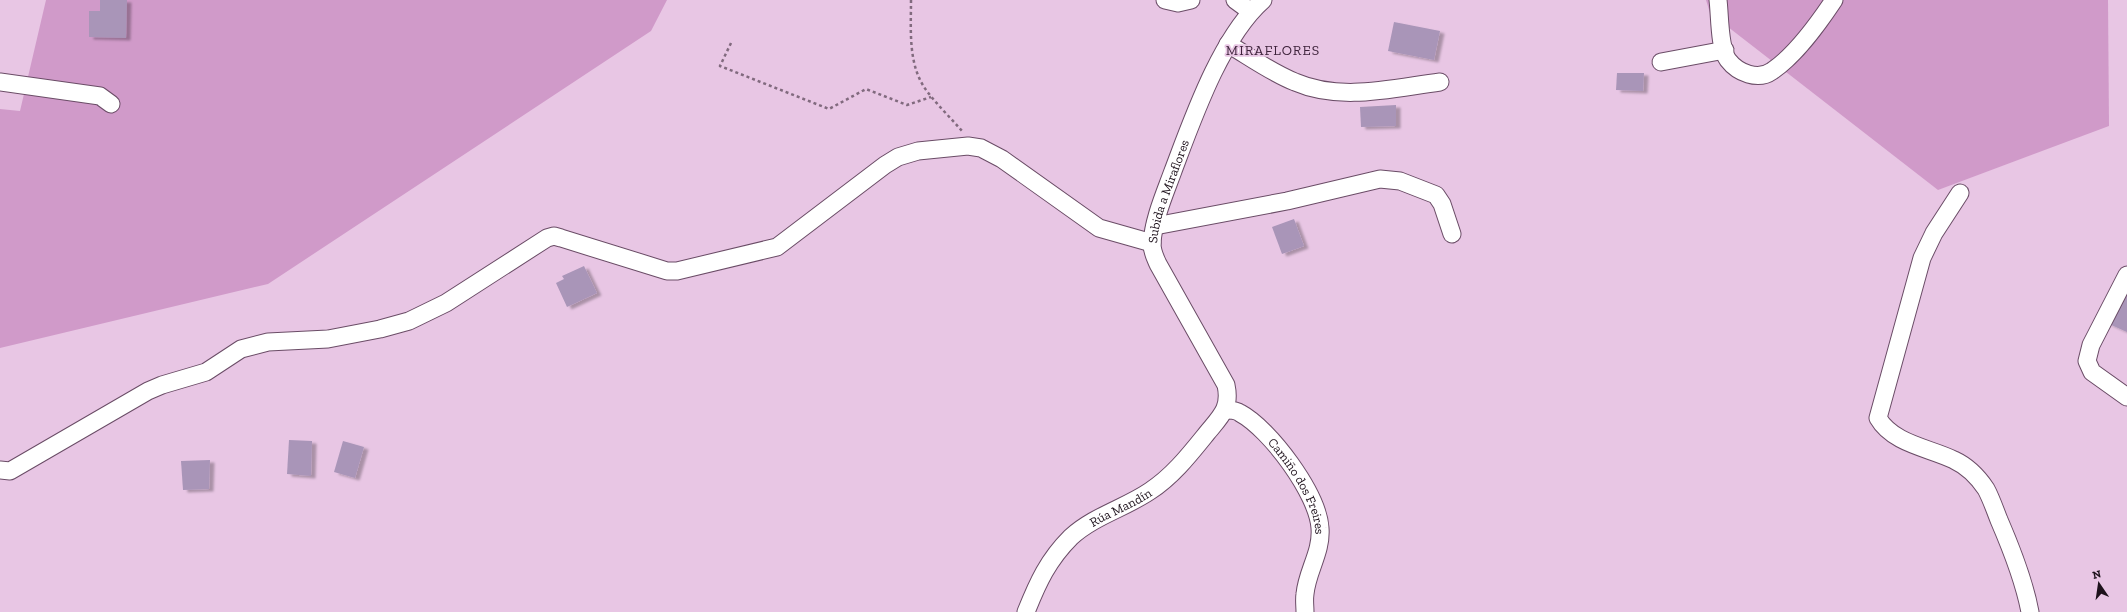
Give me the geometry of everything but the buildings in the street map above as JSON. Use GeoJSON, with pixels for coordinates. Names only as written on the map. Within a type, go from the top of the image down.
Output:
{"type":"FeatureCollection","features":[{"type":"Feature","properties":{"kind":"street"},"geometry":{"type":"LineString","coordinates":[[1165,0],[1178,3],[1191,0]]}},
{"type":"Feature","properties":{"kind":"street"},"geometry":{"type":"LineString","coordinates":[[1235,0],[1250,11]]}},
{"type":"Feature","properties":{"kind":"street","name":"Subida a Miraflores"},"geometry":{"type":"LineString","coordinates":[[1226,410],[1228,397],[1226,385],[1158,264],[1153,254],[1152,243],[1155,226],[1196,112],[1228,44],[1250,11],[1263,0]]}},
{"type":"Feature","properties":{"kind":"street"},"geometry":{"type":"LineString","coordinates":[[1718,0],[1722,39],[1728,60],[1743,73],[1760,76],[1771,72],[1809,36],[1834,0]]}},
{"type":"Feature","properties":{"kind":"street"},"geometry":{"type":"LineString","coordinates":[[1228,44],[1294,82],[1318,90],[1350,94],[1440,82]]}},
{"type":"Feature","properties":{"kind":"street"},"geometry":{"type":"LineString","coordinates":[[1661,62],[1725,50]]}},
{"type":"Feature","properties":{"kind":"street"},"geometry":{"type":"LineString","coordinates":[[0,82],[100,96],[111,104]]}},
{"type":"Feature","properties":{"kind":"street"},"geometry":{"type":"LineString","coordinates":[[0,470],[10,471],[148,391],[162,385],[206,372],[241,349],[268,342],[328,339],[380,329],[409,321],[446,303],[547,238],[554,236],[655,269],[677,271],[777,247],[898,157],[918,150],[968,146],[981,148],[1002,159],[1099,228],[1152,243]]}},
{"type":"Feature","properties":{"kind":"street"},"geometry":{"type":"LineString","coordinates":[[1155,226],[1286,201],[1380,179],[1400,180],[1436,195],[1442,204],[1452,234]]}},
{"type":"Feature","properties":{"kind":"street"},"geometry":{"type":"LineString","coordinates":[[1960,193],[1934,233],[1922,258],[1878,418],[1882,424],[1900,438],[1961,464],[1972,472],[1986,489],[2013,552],[2027,594],[2030,612]]}},
{"type":"Feature","properties":{"kind":"street"},"geometry":{"type":"LineString","coordinates":[[2127,275],[2091,345],[2087,361],[2092,372],[2127,397]]}},
{"type":"Feature","properties":{"kind":"street","name":"Rúa Mandín"},"geometry":{"type":"LineString","coordinates":[[1026,612],[1042,573],[1054,555],[1072,537],[1087,525],[1149,492],[1164,481],[1183,463],[1226,410]]}},
{"type":"Feature","properties":{"kind":"street","name":"Camiño dos Freires"},"geometry":{"type":"LineString","coordinates":[[1226,410],[1239,412],[1269,437],[1305,486],[1316,505],[1320,528],[1320,543],[1305,593],[1305,612]]}},
{"type":"Feature","properties":{"kind":"path"},"geometry":{"type":"LineString","coordinates":[[911,0],[912,47],[915,65],[923,86],[931,97],[965,134],[968,146]]}},
{"type":"Feature","properties":{"kind":"path"},"geometry":{"type":"LineString","coordinates":[[731,43],[720,66],[829,109],[866,89],[907,105],[931,97]]}},
{"type":"Feature","properties":{"kind":"shaded area"},"geometry":{"type":"Polygon","coordinates":[[[46,0],[667,0],[651,31],[268,284],[0,348],[0,109],[20,111],[46,0]]]}},
{"type":"Feature","properties":{"kind":"shaded area"},"geometry":{"type":"Polygon","coordinates":[[[1706,0],[2108,0],[2109,126],[1938,190],[1710,13],[1706,0]]]}},
{"type":"Feature","properties":{"kind":"district","name":"MIRAFLORES"},"geometry":{"type":"Point","coordinates":[1273,50]}}]}
